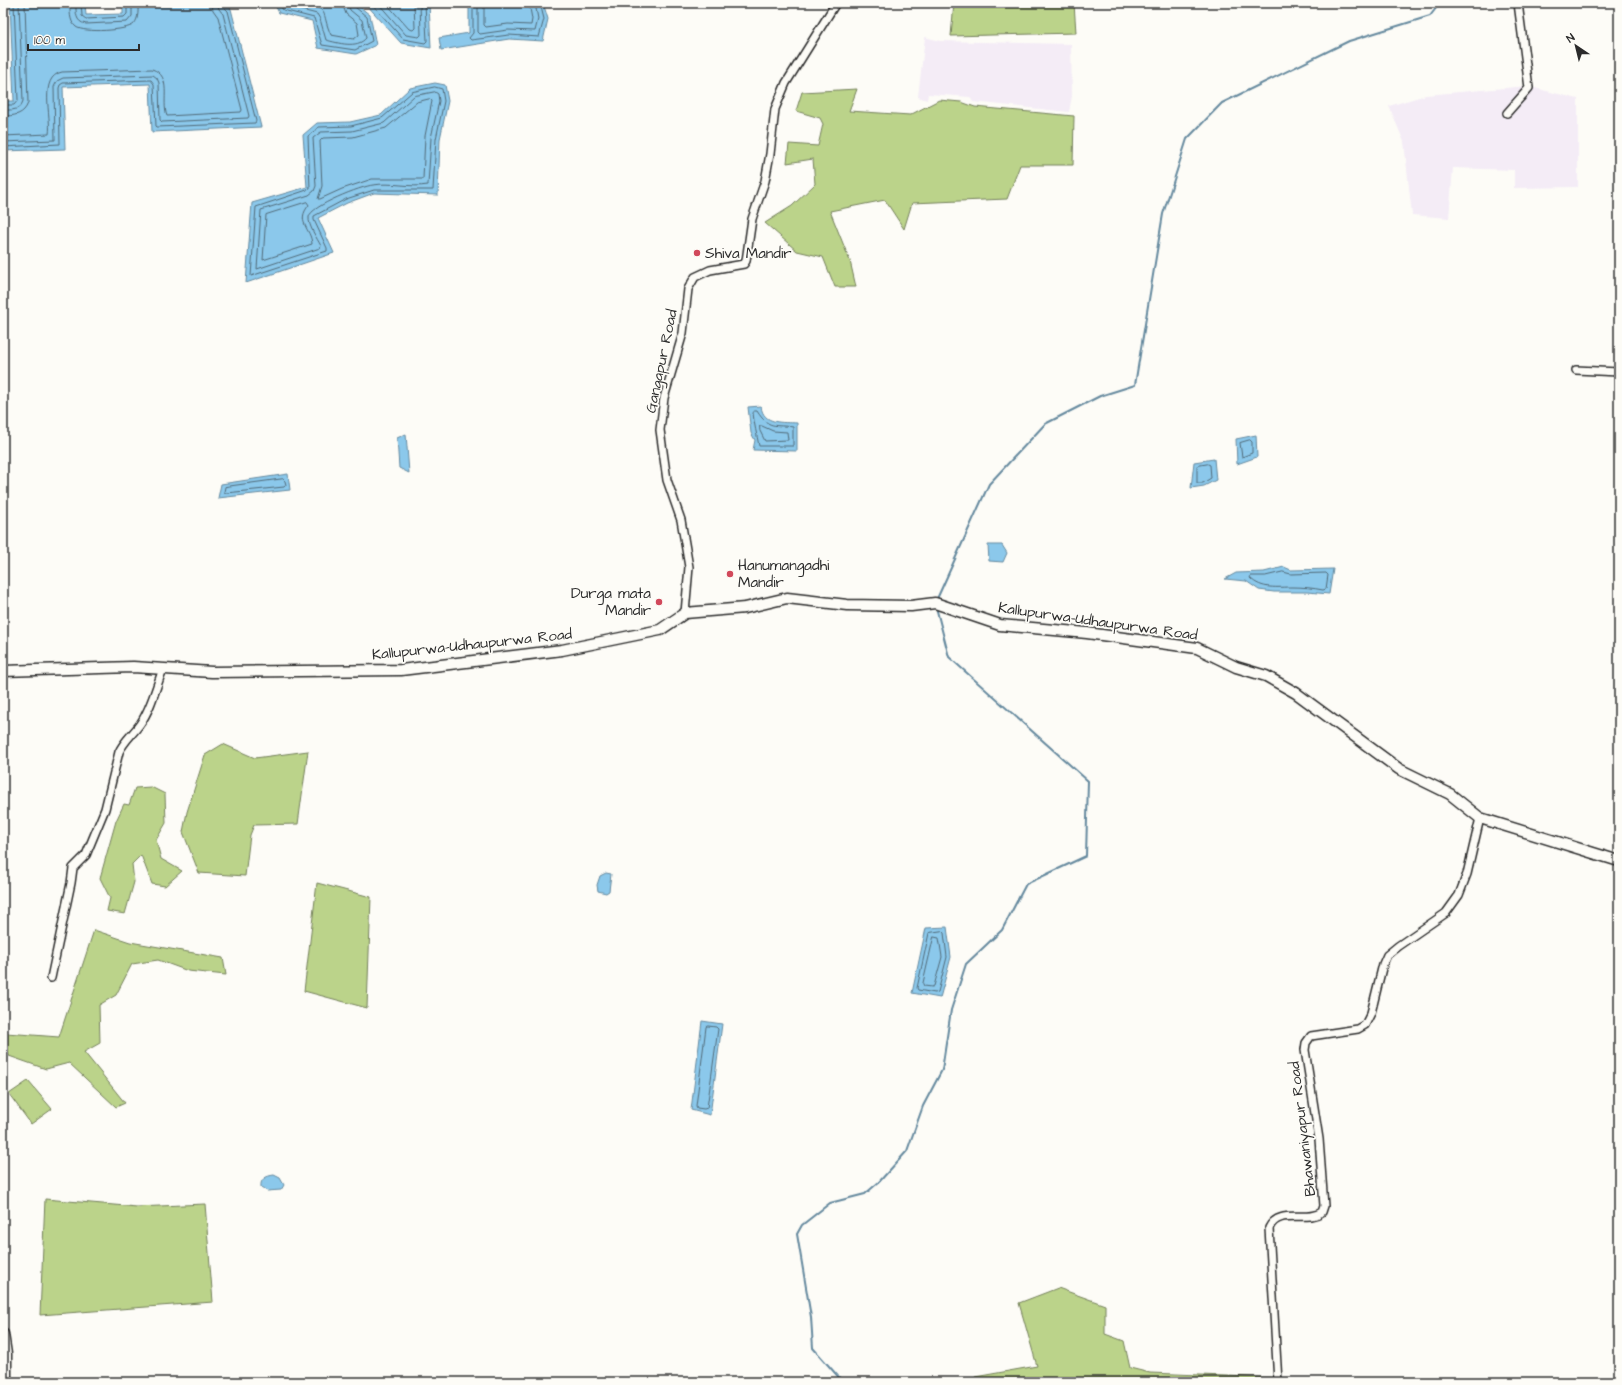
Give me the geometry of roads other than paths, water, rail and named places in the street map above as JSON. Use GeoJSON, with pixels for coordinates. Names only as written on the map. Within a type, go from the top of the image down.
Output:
{"type":"FeatureCollection","features":[{"type":"Feature","properties":{"kind":"street","name":"Gangapur Road"},"geometry":{"type":"LineString","coordinates":[[685,612],[689,567],[681,520],[667,480],[660,430],[664,398],[683,333],[688,289],[695,277],[710,270],[744,264],[746,261],[752,219],[766,175],[770,154],[774,110],[786,83],[836,3]]}},
{"type":"Feature","properties":{"kind":"street"},"geometry":{"type":"LineString","coordinates":[[1507,113],[1529,88],[1518,3]]}},
{"type":"Feature","properties":{"kind":"street"},"geometry":{"type":"LineString","coordinates":[[1576,370],[1619,372]]}},
{"type":"Feature","properties":{"kind":"street","name":"Kallupurwa-Udhaupurwa Road"},"geometry":{"type":"LineString","coordinates":[[3,671],[132,668],[212,672],[401,670],[570,649],[660,630],[685,612],[745,608],[787,598],[847,605],[911,606],[935,603],[1000,625],[1087,633],[1197,648],[1236,667],[1266,676],[1296,693],[1399,769],[1450,794],[1480,818],[1619,861]]}},
{"type":"Feature","properties":{"kind":"street"},"geometry":{"type":"LineString","coordinates":[[51,978],[71,883],[72,868],[86,855],[105,809],[122,744],[140,724],[151,701],[163,669]]}},
{"type":"Feature","properties":{"kind":"street","name":"Bhawaniyapur Road"},"geometry":{"type":"LineString","coordinates":[[1278,1382],[1269,1228],[1272,1221],[1278,1217],[1316,1216],[1322,1212],[1324,1206],[1319,1139],[1306,1043],[1311,1036],[1358,1029],[1365,1025],[1371,1013],[1383,964],[1387,955],[1446,913],[1460,895],[1467,874],[1480,818]]}},
{"type":"Feature","properties":{"kind":"street"},"geometry":{"type":"LineString","coordinates":[[3,1334],[6,1354],[6,1382]]}},
{"type":"Feature","properties":{"kind":"water"},"geometry":{"type":"Polygon","coordinates":[[[10,3],[85,3],[86,15],[123,14],[123,3],[225,3],[231,9],[261,127],[152,132],[150,84],[63,87],[65,149],[3,151],[3,101],[14,101],[10,3]]]}},
{"type":"Feature","properties":{"kind":"water"},"geometry":{"type":"Polygon","coordinates":[[[274,3],[355,3],[370,15],[376,45],[356,54],[318,48],[312,21],[279,13],[274,3]]]}},
{"type":"Feature","properties":{"kind":"water"},"geometry":{"type":"Polygon","coordinates":[[[365,3],[429,3],[431,48],[401,43],[365,3]]]}},
{"type":"Feature","properties":{"kind":"water"},"geometry":{"type":"Polygon","coordinates":[[[469,3],[543,3],[548,19],[543,41],[509,39],[441,50],[439,38],[469,33],[469,3]]]}},
{"type":"Feature","properties":{"kind":"water"},"geometry":{"type":"Polygon","coordinates":[[[435,83],[445,85],[448,101],[440,139],[438,195],[374,193],[347,203],[318,218],[334,253],[246,283],[252,203],[307,187],[303,135],[317,123],[350,122],[381,115],[410,88],[435,83]]]}},
{"type":"Feature","properties":{"kind":"water"},"geometry":{"type":"Polygon","coordinates":[[[761,406],[766,417],[774,421],[797,423],[797,451],[753,450],[755,440],[751,433],[748,407],[761,406]]]}},
{"type":"Feature","properties":{"kind":"water"},"geometry":{"type":"Polygon","coordinates":[[[406,434],[409,473],[399,468],[397,438],[406,434]]]}},
{"type":"Feature","properties":{"kind":"water"},"geometry":{"type":"Polygon","coordinates":[[[1256,435],[1257,457],[1237,464],[1236,439],[1256,435]]]}},
{"type":"Feature","properties":{"kind":"water"},"geometry":{"type":"Polygon","coordinates":[[[1214,459],[1216,480],[1204,486],[1191,488],[1194,462],[1214,459]]]}},
{"type":"Feature","properties":{"kind":"water"},"geometry":{"type":"Polygon","coordinates":[[[288,474],[290,490],[218,498],[221,484],[288,474]]]}},
{"type":"Feature","properties":{"kind":"water"},"geometry":{"type":"Polygon","coordinates":[[[988,545],[1002,545],[1007,553],[1003,562],[989,561],[988,545]]]}},
{"type":"Feature","properties":{"kind":"water"},"geometry":{"type":"Polygon","coordinates":[[[1284,567],[1291,570],[1333,569],[1329,594],[1259,590],[1246,581],[1225,579],[1236,573],[1264,572],[1284,567]]]}},
{"type":"Feature","properties":{"kind":"water"},"geometry":{"type":"Polygon","coordinates":[[[606,873],[611,874],[609,891],[606,893],[598,891],[597,885],[600,876],[606,873]]]}},
{"type":"Feature","properties":{"kind":"water"},"geometry":{"type":"Polygon","coordinates":[[[947,927],[951,957],[940,998],[912,993],[926,928],[947,927]]]}},
{"type":"Feature","properties":{"kind":"water"},"geometry":{"type":"Polygon","coordinates":[[[702,1021],[722,1024],[710,1115],[691,1110],[702,1021]]]}},
{"type":"Feature","properties":{"kind":"water"},"geometry":{"type":"Polygon","coordinates":[[[274,1175],[280,1178],[284,1185],[281,1190],[267,1191],[261,1187],[261,1182],[264,1178],[274,1175]]]}},
{"type":"Feature","properties":{"kind":"waterway"},"geometry":{"type":"LineString","coordinates":[[936,601],[989,484],[1045,424],[1100,396],[1135,385],[1163,214],[1187,139],[1222,103],[1349,41],[1430,16],[1440,3]]}},
{"type":"Feature","properties":{"kind":"waterway"},"geometry":{"type":"LineString","coordinates":[[843,1382],[813,1348],[811,1317],[797,1234],[802,1225],[830,1203],[865,1194],[879,1182],[907,1151],[923,1106],[942,1070],[951,1010],[966,964],[1002,930],[1026,884],[1086,856],[1088,781],[949,657],[936,607]]}},
{"type":"Feature","properties":{"kind":"place","name":"Shiva Mandir"},"geometry":{"type":"Point","coordinates":[697,253]}},
{"type":"Feature","properties":{"kind":"place","name":"Hanumangadhi Mandir"},"geometry":{"type":"Point","coordinates":[730,574]}},
{"type":"Feature","properties":{"kind":"place","name":"Durga mata Mandir"},"geometry":{"type":"Point","coordinates":[659,602]}}]}
